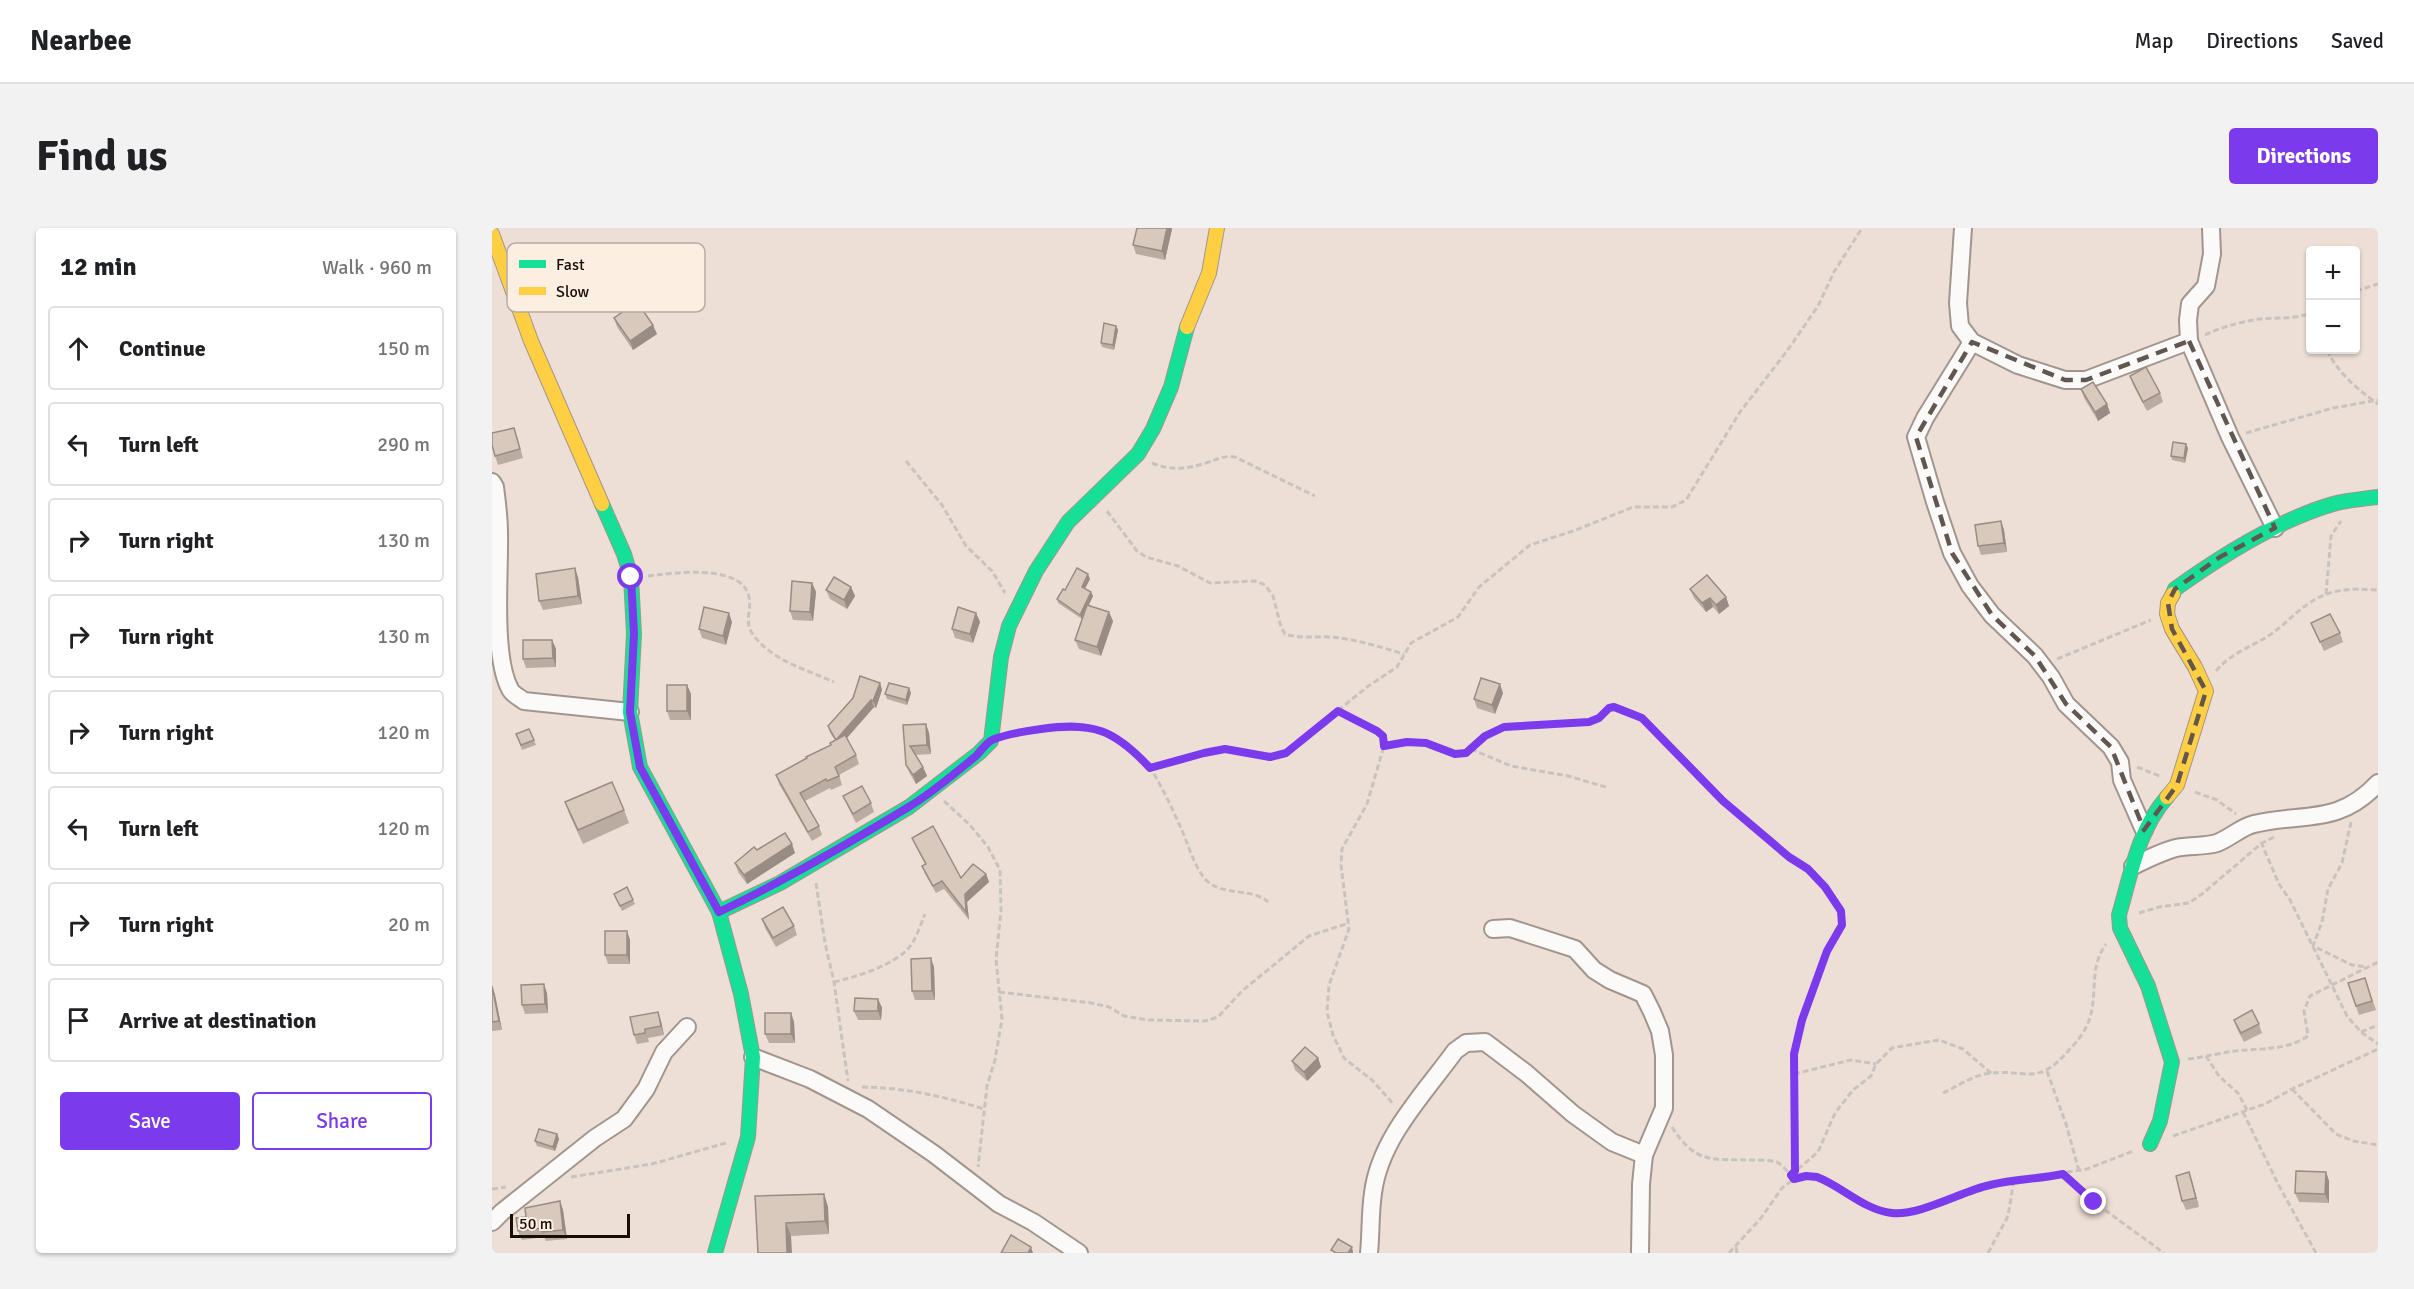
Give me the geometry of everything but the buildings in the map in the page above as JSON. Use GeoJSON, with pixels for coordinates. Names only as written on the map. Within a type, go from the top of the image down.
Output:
{"type":"FeatureCollection","features":[{"type":"Feature","properties":{"kind":"street"},"geometry":{"type":"LineString","coordinates":[[719,912],[780,883],[909,807],[932,791],[991,741],[1001,657],[1016,609],[1036,571],[1068,522],[1138,454],[1153,429],[1171,387],[1186,330],[1209,273],[1217,228]]}},
{"type":"Feature","properties":{"kind":"street"},"geometry":{"type":"LineString","coordinates":[[1963,228],[1958,303],[1960,326],[1972,342],[2018,364],[2065,380],[2086,380],[2189,342]]}},
{"type":"Feature","properties":{"kind":"street"},"geometry":{"type":"LineString","coordinates":[[2211,228],[2212,254],[2206,286],[2190,304],[2189,342],[2230,437],[2276,528]]}},
{"type":"Feature","properties":{"kind":"street"},"geometry":{"type":"LineString","coordinates":[[492,234],[507,275]]}},
{"type":"Feature","properties":{"kind":"street"},"geometry":{"type":"LineString","coordinates":[[520,312],[572,440],[604,506],[631,577],[634,634],[630,712],[640,767],[719,912],[741,994],[753,1057],[748,1137],[715,1253]]}},
{"type":"Feature","properties":{"kind":"street"},"geometry":{"type":"LineString","coordinates":[[1972,342],[1924,418],[1916,437],[1952,553],[1970,586],[1992,615],[2043,665],[2066,704],[2111,747],[2120,762],[2125,788],[2144,830]]}},
{"type":"Feature","properties":{"kind":"street"},"geometry":{"type":"LineString","coordinates":[[492,482],[495,487],[499,531],[500,648],[505,679],[511,692],[524,701],[630,712]]}},
{"type":"Feature","properties":{"kind":"street"},"geometry":{"type":"LineString","coordinates":[[2150,1144],[2162,1114],[2172,1062],[2148,986],[2120,928],[2119,915],[2144,830],[2157,808],[2177,785],[2206,691],[2195,667],[2172,629],[2167,614],[2168,603],[2175,589],[2220,557],[2276,528],[2333,504],[2378,496]]}},
{"type":"Feature","properties":{"kind":"street"},"geometry":{"type":"LineString","coordinates":[[2133,866],[2164,852],[2222,841],[2250,825],[2275,820],[2312,818],[2335,812],[2363,799],[2378,783]]}},
{"type":"Feature","properties":{"kind":"street"},"geometry":{"type":"LineString","coordinates":[[1493,929],[1510,928],[1575,949],[1594,970],[1610,980],[1643,994],[1660,1031],[1664,1055],[1664,1108],[1644,1155],[1641,1184],[1640,1253]]}},
{"type":"Feature","properties":{"kind":"street"},"geometry":{"type":"LineString","coordinates":[[492,1222],[595,1138],[624,1119],[646,1089],[664,1052],[687,1027]]}},
{"type":"Feature","properties":{"kind":"street"},"geometry":{"type":"LineString","coordinates":[[1369,1253],[1375,1183],[1385,1154],[1404,1119],[1455,1051],[1466,1042],[1485,1042],[1581,1120],[1612,1142],[1644,1155]]}},
{"type":"Feature","properties":{"kind":"street"},"geometry":{"type":"LineString","coordinates":[[753,1057],[850,1094],[999,1204],[1033,1222],[1079,1253]]}},
{"type":"Feature","properties":{"kind":"path"},"geometry":{"type":"LineString","coordinates":[[1150,768],[1225,749],[1270,757],[1286,753],[1367,687],[1397,667],[1411,643],[1458,617],[1479,587],[1530,545],[1576,530],[1633,507],[1672,507],[1686,500],[1740,412],[1818,306],[1834,272],[1862,228]]}},
{"type":"Feature","properties":{"kind":"path"},"geometry":{"type":"LineString","coordinates":[[2360,289],[2378,284]]}},
{"type":"Feature","properties":{"kind":"path"},"geometry":{"type":"LineString","coordinates":[[2189,342],[2217,329],[2248,322],[2300,318],[2306,315]]}},
{"type":"Feature","properties":{"kind":"path"},"geometry":{"type":"LineString","coordinates":[[2329,354],[2340,371],[2359,390],[2377,402]]}},
{"type":"Feature","properties":{"kind":"path"},"geometry":{"type":"LineString","coordinates":[[2230,437],[2333,408],[2377,402]]}},
{"type":"Feature","properties":{"kind":"path"},"geometry":{"type":"LineString","coordinates":[[1138,454],[1166,469],[1204,464],[1222,457],[1235,457],[1314,496]]}},
{"type":"Feature","properties":{"kind":"path"},"geometry":{"type":"LineString","coordinates":[[906,461],[942,505],[966,546],[992,571],[1016,609]]}},
{"type":"Feature","properties":{"kind":"path"},"geometry":{"type":"LineString","coordinates":[[1094,496],[1137,551],[1146,557],[1178,566],[1210,583],[1255,581],[1265,585],[1274,596],[1281,627],[1285,634],[1296,638],[1329,637],[1357,640],[1404,654]]}},
{"type":"Feature","properties":{"kind":"path"},"geometry":{"type":"LineString","coordinates":[[2326,594],[2331,536],[2355,500]]}},
{"type":"Feature","properties":{"kind":"path"},"geometry":{"type":"LineString","coordinates":[[631,577],[709,573],[739,581],[746,587],[750,599],[748,626],[759,641],[773,655],[834,682]]}},
{"type":"Feature","properties":{"kind":"path"},"geometry":{"type":"LineString","coordinates":[[2206,691],[2224,661],[2274,632],[2298,611],[2326,594],[2354,589],[2378,590]]}},
{"type":"Feature","properties":{"kind":"path"},"geometry":{"type":"LineString","coordinates":[[2043,665],[2167,614]]}},
{"type":"Feature","properties":{"kind":"path"},"geometry":{"type":"LineString","coordinates":[[1384,746],[1407,742],[1426,743],[1455,754],[1466,753],[1485,736],[1504,727],[1589,722],[1599,718],[1609,708],[1623,709],[1642,718],[1723,801],[1789,857],[1808,869],[1825,887],[1841,911],[1842,925],[1827,951],[1802,1020],[1794,1054],[1795,1171]]}},
{"type":"Feature","properties":{"kind":"path"},"geometry":{"type":"LineString","coordinates":[[1338,711],[1377,731],[1383,736],[1384,746],[1367,804],[1342,849],[1341,865],[1349,929],[1329,985],[1328,1012],[1333,1035],[1344,1058],[1389,1097],[1404,1119]]}},
{"type":"Feature","properties":{"kind":"path"},"geometry":{"type":"LineString","coordinates":[[991,741],[1029,731],[1057,727],[1092,727],[1112,736],[1133,749],[1150,768],[1196,864],[1207,881],[1228,890],[1260,894],[1268,902]]}},
{"type":"Feature","properties":{"kind":"path"},"geometry":{"type":"LineString","coordinates":[[1471,749],[1511,766],[1568,776],[1609,788]]}},
{"type":"Feature","properties":{"kind":"path"},"geometry":{"type":"LineString","coordinates":[[2120,762],[2152,771],[2177,785],[2217,800],[2250,825],[2262,843],[2279,884],[2313,946],[2347,1016],[2361,1032],[2378,1044]]}},
{"type":"Feature","properties":{"kind":"path"},"geometry":{"type":"LineString","coordinates":[[932,791],[970,825],[988,847],[1000,870],[1001,911],[996,959],[1002,1019],[984,1109],[977,1187]]}},
{"type":"Feature","properties":{"kind":"path"},"geometry":{"type":"LineString","coordinates":[[2313,946],[2322,922],[2328,890],[2342,863],[2351,822],[2363,799]]}},
{"type":"Feature","properties":{"kind":"path"},"geometry":{"type":"LineString","coordinates":[[1942,1093],[1985,1074],[2031,1074],[2047,1071],[2056,1066],[2087,1025],[2095,993],[2094,971],[2099,954],[2120,928],[2134,915],[2159,907],[2189,903],[2262,843],[2281,834]]}},
{"type":"Feature","properties":{"kind":"path"},"geometry":{"type":"LineString","coordinates":[[812,864],[834,982],[850,1094],[912,1090],[939,1095],[984,1109]]}},
{"type":"Feature","properties":{"kind":"path"},"geometry":{"type":"LineString","coordinates":[[834,982],[861,976],[886,964],[910,947],[926,914]]}},
{"type":"Feature","properties":{"kind":"path"},"geometry":{"type":"LineString","coordinates":[[999,992],[1092,1003],[1109,1007],[1124,1016],[1148,1020],[1205,1021],[1218,1017],[1242,991],[1310,936],[1349,923]]}},
{"type":"Feature","properties":{"kind":"path"},"geometry":{"type":"LineString","coordinates":[[2313,946],[2352,966],[2368,968]]}},
{"type":"Feature","properties":{"kind":"path"},"geometry":{"type":"LineString","coordinates":[[2172,1062],[2283,1048],[2302,1040],[2308,1036],[2304,1011],[2310,996],[2378,962]]}},
{"type":"Feature","properties":{"kind":"path"},"geometry":{"type":"LineString","coordinates":[[2361,1032],[2378,1025]]}},
{"type":"Feature","properties":{"kind":"path"},"geometry":{"type":"LineString","coordinates":[[1729,1253],[1761,1218],[1795,1171],[1818,1152],[1835,1113],[1853,1090],[1871,1076],[1876,1064],[1892,1048],[1939,1040],[1964,1049],[1993,1074]]}},
{"type":"Feature","properties":{"kind":"path"},"geometry":{"type":"LineString","coordinates":[[1664,1108],[1673,1128],[1683,1143],[1694,1153],[1718,1161],[1777,1162],[1792,1177],[1817,1177],[1878,1210],[1894,1214],[1941,1204],[1959,1194],[2014,1180],[2079,1171],[2265,1104],[2378,1049]]}},
{"type":"Feature","properties":{"kind":"path"},"geometry":{"type":"LineString","coordinates":[[2206,1056],[2219,1076],[2238,1093],[2278,1184],[2316,1253]]}},
{"type":"Feature","properties":{"kind":"path"},"geometry":{"type":"LineString","coordinates":[[1794,1074],[1851,1060],[1876,1064]]}},
{"type":"Feature","properties":{"kind":"path"},"geometry":{"type":"LineString","coordinates":[[2047,1071],[2066,1124],[2079,1171]]}},
{"type":"Feature","properties":{"kind":"path"},"geometry":{"type":"LineString","coordinates":[[2292,1089],[2336,1134],[2353,1141],[2378,1146]]}},
{"type":"Feature","properties":{"kind":"path"},"geometry":{"type":"LineString","coordinates":[[542,1182],[652,1164],[748,1137]]}},
{"type":"Feature","properties":{"kind":"path"},"geometry":{"type":"LineString","coordinates":[[2063,1174],[2094,1202],[2164,1253]]}},
{"type":"Feature","properties":{"kind":"path"},"geometry":{"type":"LineString","coordinates":[[1988,1253],[2008,1216],[2014,1180]]}},
{"type":"Feature","properties":{"kind":"path"},"geometry":{"type":"LineString","coordinates":[[492,1189],[512,1186]]}},
{"type":"Feature","properties":{"kind":"path"},"geometry":{"type":"LineString","coordinates":[[1736,1247],[1737,1253]]}},
{"type":"Feature","properties":{"kind":"highlighted area"},"geometry":{"type":"Polygon","coordinates":[[[2189,341],[2275,528],[2220,557],[2175,589],[2168,603],[2172,629],[2206,691],[2177,785],[2144,830],[2111,747],[2066,704],[2035,656],[1992,615],[1952,553],[1916,437],[1972,342],[2065,380],[2086,380],[2189,341]]]}},
{"type":"Feature","properties":{"kind":"traffic: fast"},"geometry":{"type":"LineString","coordinates":[[719,912],[780,883],[909,807],[979,753],[991,741],[1001,657],[1009,626],[1036,571],[1068,522],[1138,454],[1153,429],[1171,387],[1187,327]]}},
{"type":"Feature","properties":{"kind":"traffic: fast"},"geometry":{"type":"LineString","coordinates":[[2173,594],[2175,589],[2211,564],[2292,519],[2333,504],[2378,497]]}},
{"type":"Feature","properties":{"kind":"traffic: fast"},"geometry":{"type":"LineString","coordinates":[[602,504],[624,554],[631,577],[634,634],[630,712],[640,767],[719,912],[741,994],[753,1057],[748,1137],[715,1253]]}},
{"type":"Feature","properties":{"kind":"traffic: fast"},"geometry":{"type":"LineString","coordinates":[[2150,1144],[2160,1121],[2172,1062],[2148,986],[2120,928],[2119,915],[2142,838],[2167,797]]}},
{"type":"Feature","properties":{"kind":"traffic: slow"},"geometry":{"type":"LineString","coordinates":[[1187,327],[1209,273],[1217,228]]}},
{"type":"Feature","properties":{"kind":"traffic: slow"},"geometry":{"type":"LineString","coordinates":[[492,234],[507,275]]}},
{"type":"Feature","properties":{"kind":"traffic: slow"},"geometry":{"type":"LineString","coordinates":[[520,312],[602,504]]}},
{"type":"Feature","properties":{"kind":"traffic: slow"},"geometry":{"type":"LineString","coordinates":[[2167,797],[2177,785],[2206,691],[2195,667],[2172,629],[2167,614],[2168,603],[2173,594]]}},
{"type":"Feature","properties":{"kind":"route"},"geometry":{"type":"LineString","coordinates":[[631,577],[634,634],[630,712],[640,767],[719,912],[780,883],[909,807],[932,791],[991,741],[1029,731],[1057,727],[1092,727],[1133,749],[1150,768],[1225,749],[1270,757],[1286,753],[1338,711],[1363,726],[1377,731],[1383,736],[1384,746],[1407,742],[1426,743],[1455,754],[1466,753],[1485,736],[1504,727],[1520,724],[1551,725],[1589,722],[1614,707],[1642,718],[1660,735],[1683,763],[1723,801],[1789,857],[1808,869],[1825,887],[1841,911],[1842,925],[1827,951],[1802,1020],[1794,1054],[1795,1171],[1791,1175],[1794,1179],[1806,1176],[1817,1177],[1828,1181],[1861,1202],[1894,1214],[1941,1204],[1959,1194],[1989,1185],[2063,1174],[2094,1202]]}}]}
